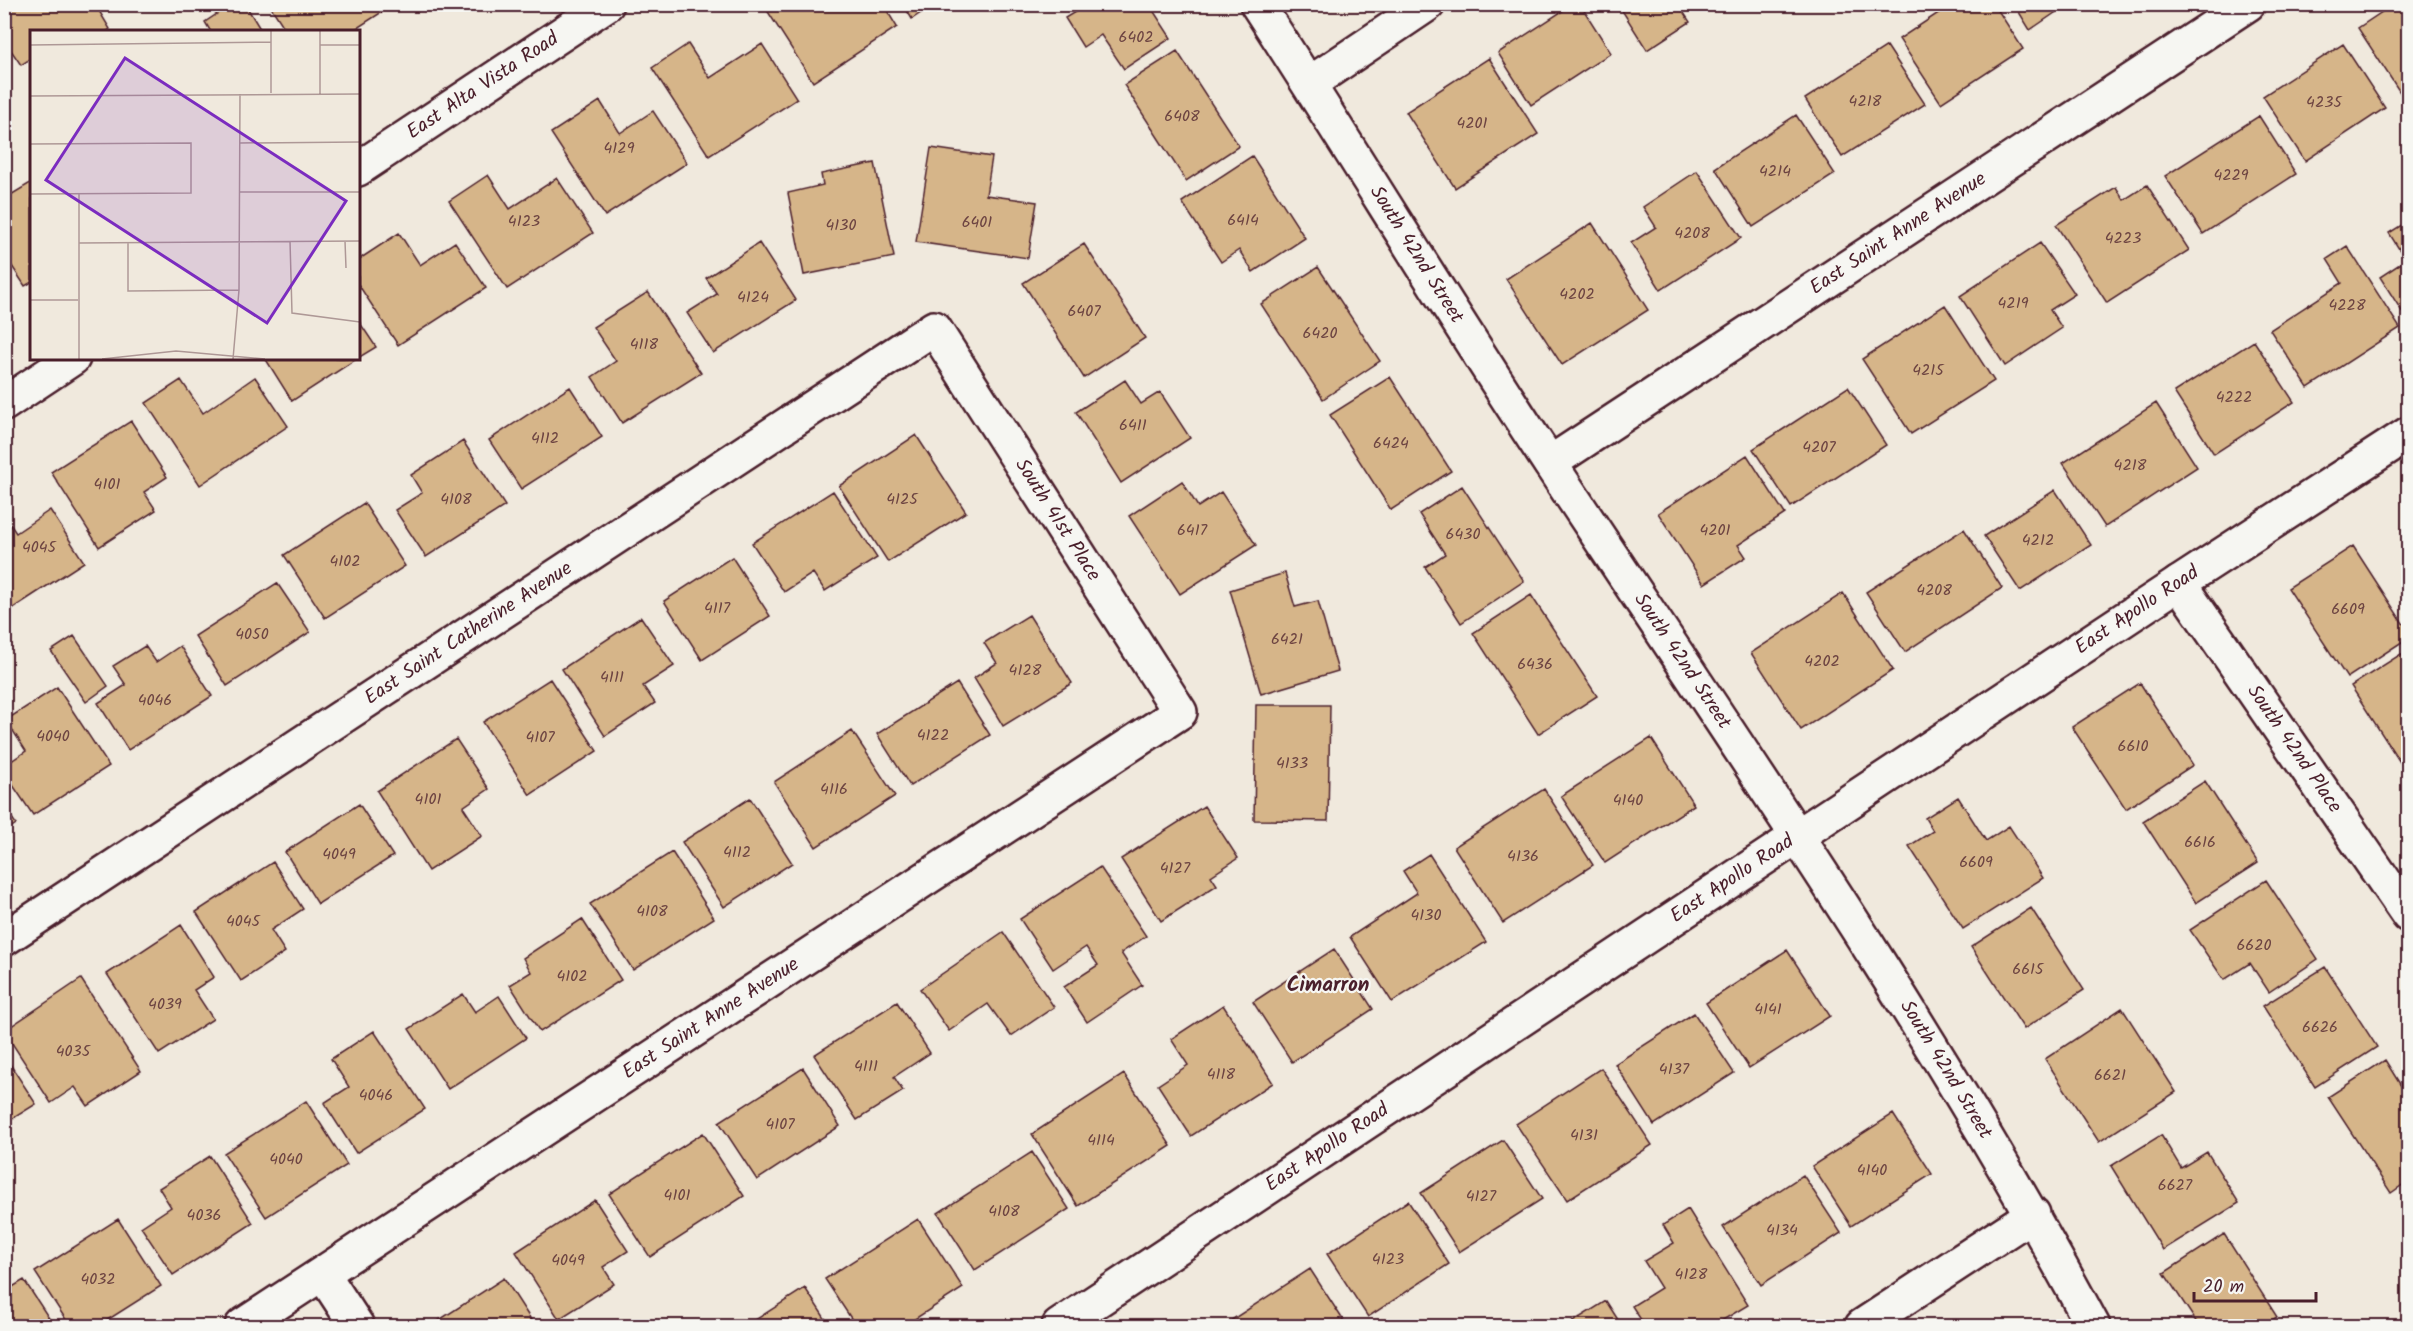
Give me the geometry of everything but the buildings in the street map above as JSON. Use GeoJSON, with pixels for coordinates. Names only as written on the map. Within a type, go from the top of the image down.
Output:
{"type":"FeatureCollection","features":[{"type":"Feature","properties":{"kind":"street","name":"East Alta Vista Road"},"geometry":{"type":"LineString","coordinates":[[360,168],[607,4]]}},
{"type":"Feature","properties":{"kind":"street","name":"South 42nd Street"},"geometry":{"type":"LineString","coordinates":[[1257,4],[1550,463],[1799,837],[2032,1214],[2093,1326]]}},
{"type":"Feature","properties":{"kind":"street"},"geometry":{"type":"LineString","coordinates":[[1309,84],[1428,4]]}},
{"type":"Feature","properties":{"kind":"street","name":"East Saint Anne Avenue"},"geometry":{"type":"LineString","coordinates":[[1550,463],[2248,4]]}},
{"type":"Feature","properties":{"kind":"street","name":"South 41st Place"},"geometry":{"type":"LineString","coordinates":[[934,328],[1180,712]]}},
{"type":"Feature","properties":{"kind":"street","name":"East Saint Catherine Avenue"},"geometry":{"type":"LineString","coordinates":[[4,939],[934,328]]}},
{"type":"Feature","properties":{"kind":"street"},"geometry":{"type":"LineString","coordinates":[[4,404],[70,360]]}},
{"type":"Feature","properties":{"kind":"street","name":"East Apollo Road"},"geometry":{"type":"LineString","coordinates":[[1059,1326],[2179,583],[2409,434]]}},
{"type":"Feature","properties":{"kind":"street","name":"South 42nd Place"},"geometry":{"type":"LineString","coordinates":[[2179,583],[2409,915]]}},
{"type":"Feature","properties":{"kind":"street","name":"East Saint Anne Avenue"},"geometry":{"type":"LineString","coordinates":[[242,1326],[1180,712]]}},
{"type":"Feature","properties":{"kind":"street"},"geometry":{"type":"LineString","coordinates":[[1862,1326],[2032,1214]]}},
{"type":"Feature","properties":{"kind":"street"},"geometry":{"type":"LineString","coordinates":[[323,1274],[357,1326]]}},
{"type":"Feature","properties":{"kind":"district","name":"Cimarron"},"geometry":{"type":"Point","coordinates":[1328,985]}}]}
